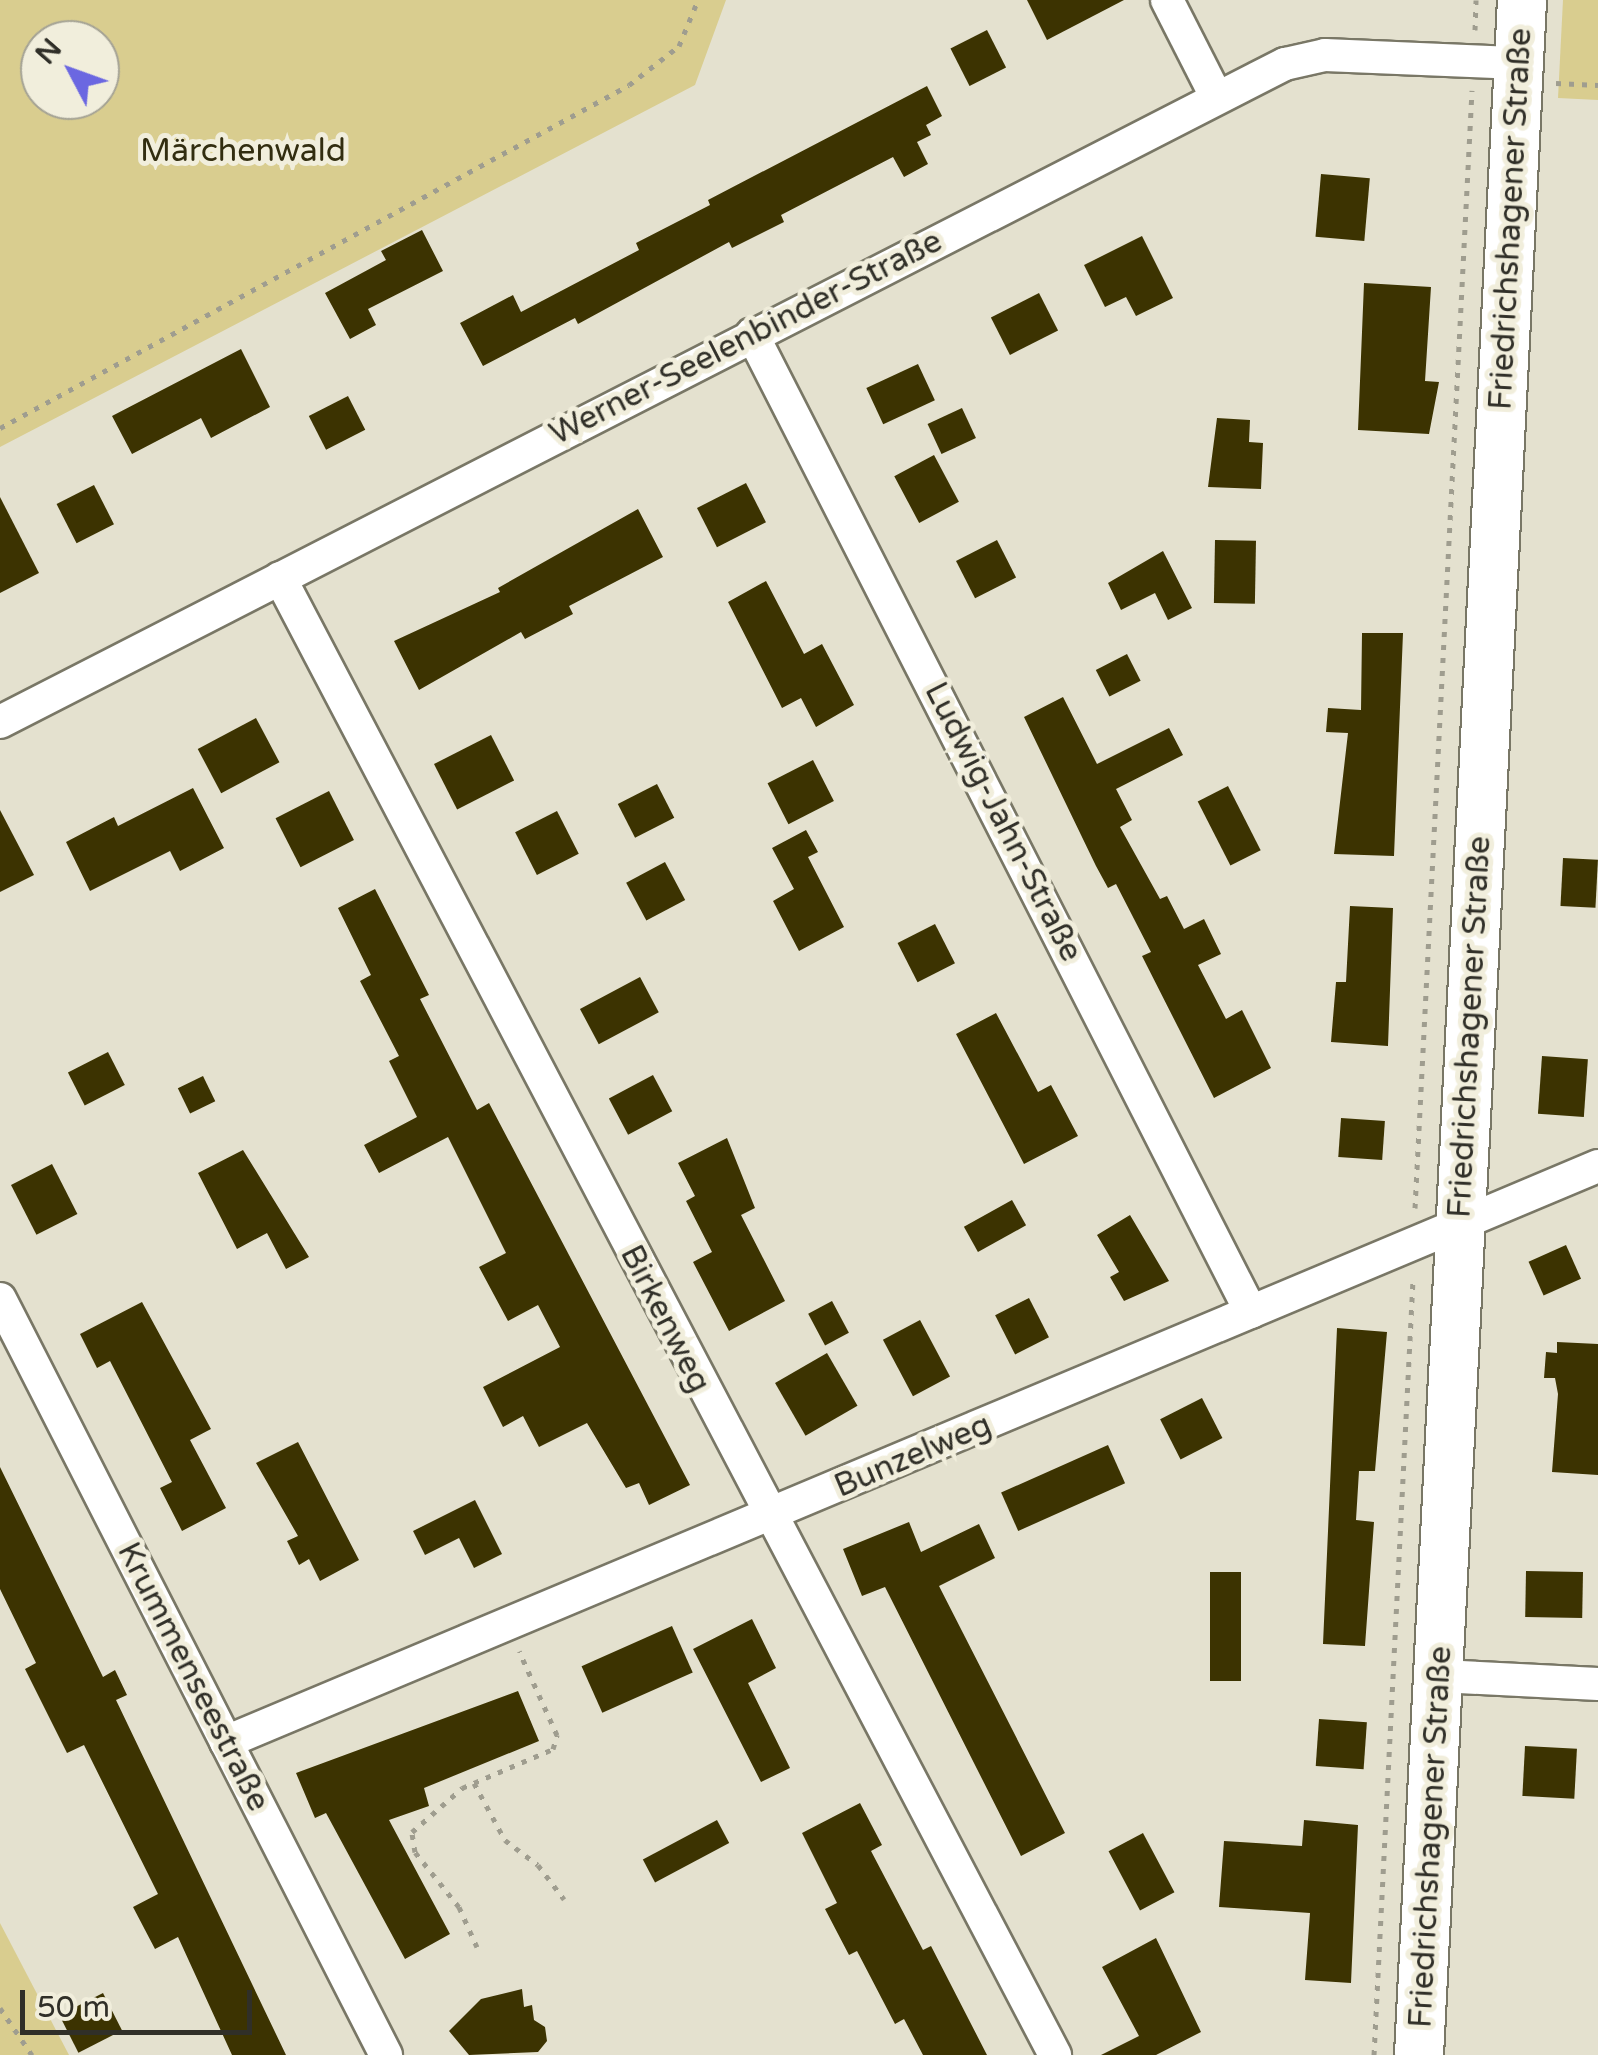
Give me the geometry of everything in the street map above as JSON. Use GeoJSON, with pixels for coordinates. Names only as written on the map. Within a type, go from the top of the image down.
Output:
{"type":"FeatureCollection","features":[{"type":"Feature","properties":{"kind":"main road","name":"Friedrichshagener Straße"},"geometry":{"type":"LineString","coordinates":[[1419,2055],[1515,69],[1522,0]]}},
{"type":"Feature","properties":{"kind":"street"},"geometry":{"type":"LineString","coordinates":[[1168,0],[1216,96]]}},
{"type":"Feature","properties":{"kind":"street","name":"Werner-Seelenbinder-Straße"},"geometry":{"type":"LineString","coordinates":[[0,722],[1284,64],[1326,55],[1515,69]]}},
{"type":"Feature","properties":{"kind":"street","name":"Ludwig-Jahn-Straße"},"geometry":{"type":"LineString","coordinates":[[752,334],[1252,1312]]}},
{"type":"Feature","properties":{"kind":"street","name":"Birkenweg"},"geometry":{"type":"LineString","coordinates":[[280,578],[768,1518],[788,1541],[1055,2055]]}},
{"type":"Feature","properties":{"kind":"street","name":"Bunzelweg"},"geometry":{"type":"LineString","coordinates":[[226,1742],[768,1518],[1598,1166]]}},
{"type":"Feature","properties":{"kind":"street","name":"Krummenseestraße"},"geometry":{"type":"LineString","coordinates":[[0,1299],[386,2055]]}},
{"type":"Feature","properties":{"kind":"street"},"geometry":{"type":"LineString","coordinates":[[1440,1676],[1598,1684]]}},
{"type":"Feature","properties":{"kind":"path"},"geometry":{"type":"LineString","coordinates":[[0,428],[629,86],[679,46],[698,0]]}},
{"type":"Feature","properties":{"kind":"path"},"geometry":{"type":"LineString","coordinates":[[1374,2055],[1414,1242],[1515,69],[1476,0]]}},
{"type":"Feature","properties":{"kind":"path"},"geometry":{"type":"LineString","coordinates":[[1515,69],[1598,85]]}},
{"type":"Feature","properties":{"kind":"path"},"geometry":{"type":"LineString","coordinates":[[477,1946],[459,1907],[415,1852],[412,1832],[474,1783],[553,1749],[558,1735],[508,1626]]}},
{"type":"Feature","properties":{"kind":"path"},"geometry":{"type":"LineString","coordinates":[[474,1783],[504,1840],[538,1865],[564,1898]]}},
{"type":"Feature","properties":{"kind":"path"},"geometry":{"type":"LineString","coordinates":[[0,2008],[32,2055]]}},
{"type":"Feature","properties":{"kind":"green space","name":"Märchenwald"},"geometry":{"type":"Polygon","coordinates":[[[0,0],[726,0],[695,85],[0,447],[0,0]]]}},
{"type":"Feature","properties":{"kind":"green space"},"geometry":{"type":"Polygon","coordinates":[[[1563,0],[1598,0],[1598,100],[1558,98],[1563,0]]]}},
{"type":"Feature","properties":{"kind":"green space"},"geometry":{"type":"Polygon","coordinates":[[[0,1923],[69,2055],[0,2055],[0,1923]]]}},
{"type":"Feature","properties":{"kind":"building"},"geometry":{"type":"Polygon","coordinates":[[[1027,0],[1124,0],[1047,40],[1027,0]]]}},
{"type":"Feature","properties":{"kind":"building"},"geometry":{"type":"Polygon","coordinates":[[[987,30],[1006,67],[970,86],[950,49],[987,30]]]}},
{"type":"Feature","properties":{"kind":"building"},"geometry":{"type":"Polygon","coordinates":[[[927,86],[942,116],[926,125],[931,135],[917,142],[928,164],[904,177],[893,157],[781,215],[784,222],[732,248],[729,242],[578,324],[575,318],[483,366],[460,323],[513,295],[521,312],[639,250],[636,243],[710,205],[708,200],[927,86]]]}},
{"type":"Feature","properties":{"kind":"building"},"geometry":{"type":"Polygon","coordinates":[[[1321,174],[1370,178],[1364,241],[1316,237],[1321,174]]]}},
{"type":"Feature","properties":{"kind":"building"},"geometry":{"type":"Polygon","coordinates":[[[422,230],[443,271],[368,309],[376,325],[350,339],[325,293],[386,260],[381,251],[422,230]]]}},
{"type":"Feature","properties":{"kind":"building"},"geometry":{"type":"Polygon","coordinates":[[[1142,236],[1173,298],[1136,316],[1126,297],[1105,307],[1084,265],[1142,236]]]}},
{"type":"Feature","properties":{"kind":"building"},"geometry":{"type":"Polygon","coordinates":[[[1364,283],[1431,287],[1425,381],[1439,382],[1429,434],[1358,430],[1364,283]]]}},
{"type":"Feature","properties":{"kind":"building"},"geometry":{"type":"Polygon","coordinates":[[[1039,293],[1058,330],[1010,355],[991,318],[1039,293]]]}},
{"type":"Feature","properties":{"kind":"building"},"geometry":{"type":"Polygon","coordinates":[[[241,349],[270,407],[211,438],[201,418],[132,454],[112,416],[241,349]]]}},
{"type":"Feature","properties":{"kind":"building"},"geometry":{"type":"Polygon","coordinates":[[[918,364],[935,400],[883,424],[866,388],[918,364]]]}},
{"type":"Feature","properties":{"kind":"building"},"geometry":{"type":"Polygon","coordinates":[[[348,396],[365,430],[326,450],[309,416],[348,396]]]}},
{"type":"Feature","properties":{"kind":"building"},"geometry":{"type":"Polygon","coordinates":[[[962,408],[976,438],[942,454],[928,424],[962,408]]]}},
{"type":"Feature","properties":{"kind":"building"},"geometry":{"type":"Polygon","coordinates":[[[1217,418],[1250,420],[1249,442],[1263,443],[1261,489],[1208,487],[1217,418]]]}},
{"type":"Feature","properties":{"kind":"building"},"geometry":{"type":"Polygon","coordinates":[[[934,455],[959,502],[919,523],[894,476],[934,455]]]}},
{"type":"Feature","properties":{"kind":"building"},"geometry":{"type":"Polygon","coordinates":[[[746,483],[766,522],[717,547],[697,508],[746,483]]]}},
{"type":"Feature","properties":{"kind":"building"},"geometry":{"type":"Polygon","coordinates":[[[94,485],[114,524],[77,543],[57,504],[94,485]]]}},
{"type":"Feature","properties":{"kind":"building"},"geometry":{"type":"Polygon","coordinates":[[[0,497],[39,573],[0,593],[0,497]]]}},
{"type":"Feature","properties":{"kind":"building"},"geometry":{"type":"Polygon","coordinates":[[[638,509],[663,557],[569,606],[573,614],[525,639],[521,632],[419,690],[394,641],[500,592],[498,588],[638,509]]]}},
{"type":"Feature","properties":{"kind":"building"},"geometry":{"type":"Polygon","coordinates":[[[997,540],[1016,577],[975,598],[956,561],[997,540]]]}},
{"type":"Feature","properties":{"kind":"building"},"geometry":{"type":"Polygon","coordinates":[[[1215,540],[1256,541],[1255,604],[1214,603],[1215,540]]]}},
{"type":"Feature","properties":{"kind":"building"},"geometry":{"type":"Polygon","coordinates":[[[1163,551],[1192,608],[1168,620],[1155,593],[1121,610],[1108,583],[1163,551]]]}},
{"type":"Feature","properties":{"kind":"building"},"geometry":{"type":"Polygon","coordinates":[[[766,581],[804,654],[822,644],[854,705],[816,727],[801,698],[782,708],[728,602],[766,581]]]}},
{"type":"Feature","properties":{"kind":"building"},"geometry":{"type":"Polygon","coordinates":[[[1362,633],[1403,633],[1394,856],[1334,854],[1348,733],[1326,732],[1328,708],[1361,710],[1362,633]]]}},
{"type":"Feature","properties":{"kind":"building"},"geometry":{"type":"Polygon","coordinates":[[[1127,654],[1141,681],[1109,697],[1096,670],[1127,654]]]}},
{"type":"Feature","properties":{"kind":"building"},"geometry":{"type":"Polygon","coordinates":[[[1063,697],[1097,764],[1169,728],[1183,755],[1116,789],[1132,820],[1120,827],[1160,899],[1167,896],[1184,929],[1204,919],[1221,954],[1198,965],[1226,1019],[1242,1010],[1271,1068],[1214,1098],[1142,956],[1151,952],[1116,884],[1108,888],[1096,866],[1024,717],[1063,697]]]}},
{"type":"Feature","properties":{"kind":"building"},"geometry":{"type":"Polygon","coordinates":[[[256,718],[279,762],[221,793],[198,749],[256,718]]]}},
{"type":"Feature","properties":{"kind":"building"},"geometry":{"type":"Polygon","coordinates":[[[491,735],[514,780],[457,809],[434,764],[491,735]]]}},
{"type":"Feature","properties":{"kind":"building"},"geometry":{"type":"Polygon","coordinates":[[[813,760],[834,801],[788,824],[768,783],[813,760]]]}},
{"type":"Feature","properties":{"kind":"building"},"geometry":{"type":"Polygon","coordinates":[[[657,784],[674,818],[635,838],[618,804],[657,784]]]}},
{"type":"Feature","properties":{"kind":"building"},"geometry":{"type":"Polygon","coordinates":[[[1228,786],[1261,850],[1230,866],[1198,801],[1228,786]]]}},
{"type":"Feature","properties":{"kind":"building"},"geometry":{"type":"Polygon","coordinates":[[[193,788],[224,848],[180,871],[170,851],[90,891],[66,842],[114,817],[118,826],[193,788]]]}},
{"type":"Feature","properties":{"kind":"building"},"geometry":{"type":"Polygon","coordinates":[[[329,791],[354,840],[301,867],[276,818],[329,791]]]}},
{"type":"Feature","properties":{"kind":"building"},"geometry":{"type":"Polygon","coordinates":[[[0,810],[34,875],[0,892],[0,810]]]}},
{"type":"Feature","properties":{"kind":"building"},"geometry":{"type":"Polygon","coordinates":[[[557,811],[579,854],[537,875],[515,832],[557,811]]]}},
{"type":"Feature","properties":{"kind":"building"},"geometry":{"type":"Polygon","coordinates":[[[806,830],[818,852],[808,857],[844,927],[799,951],[773,901],[794,889],[772,848],[806,830]]]}},
{"type":"Feature","properties":{"kind":"building"},"geometry":{"type":"Polygon","coordinates":[[[1563,858],[1598,860],[1595,908],[1560,906],[1563,858]]]}},
{"type":"Feature","properties":{"kind":"building"},"geometry":{"type":"Polygon","coordinates":[[[665,862],[685,900],[646,921],[626,883],[665,862]]]}},
{"type":"Feature","properties":{"kind":"building"},"geometry":{"type":"Polygon","coordinates":[[[375,889],[429,995],[420,999],[477,1110],[489,1103],[690,1485],[649,1505],[639,1483],[626,1488],[587,1423],[539,1447],[523,1416],[503,1427],[483,1387],[560,1347],[538,1305],[508,1321],[479,1267],[506,1253],[448,1137],[379,1173],[364,1145],[417,1117],[389,1061],[399,1056],[360,981],[371,975],[338,908],[375,889]]]}},
{"type":"Feature","properties":{"kind":"building"},"geometry":{"type":"Polygon","coordinates":[[[1350,906],[1393,908],[1388,1046],[1331,1042],[1336,982],[1346,982],[1350,906]]]}},
{"type":"Feature","properties":{"kind":"building"},"geometry":{"type":"Polygon","coordinates":[[[935,924],[955,963],[918,982],[898,943],[935,924]]]}},
{"type":"Feature","properties":{"kind":"building"},"geometry":{"type":"Polygon","coordinates":[[[640,977],[659,1012],[599,1044],[580,1009],[640,977]]]}},
{"type":"Feature","properties":{"kind":"building"},"geometry":{"type":"Polygon","coordinates":[[[996,1013],[1038,1092],[1051,1085],[1078,1136],[1024,1164],[956,1034],[996,1013]]]}},
{"type":"Feature","properties":{"kind":"building"},"geometry":{"type":"Polygon","coordinates":[[[108,1052],[125,1085],[85,1105],[68,1072],[108,1052]]]}},
{"type":"Feature","properties":{"kind":"building"},"geometry":{"type":"Polygon","coordinates":[[[1542,1056],[1588,1059],[1584,1117],[1538,1114],[1542,1056]]]}},
{"type":"Feature","properties":{"kind":"building"},"geometry":{"type":"Polygon","coordinates":[[[653,1075],[672,1111],[628,1135],[609,1098],[653,1075]]]}},
{"type":"Feature","properties":{"kind":"building"},"geometry":{"type":"Polygon","coordinates":[[[203,1076],[215,1101],[190,1113],[178,1088],[203,1076]]]}},
{"type":"Feature","properties":{"kind":"building"},"geometry":{"type":"Polygon","coordinates":[[[1341,1118],[1385,1121],[1382,1160],[1338,1157],[1341,1118]]]}},
{"type":"Feature","properties":{"kind":"building"},"geometry":{"type":"Polygon","coordinates":[[[727,1138],[755,1208],[741,1215],[785,1301],[729,1331],[693,1262],[712,1252],[686,1201],[695,1196],[678,1163],[727,1138]]]}},
{"type":"Feature","properties":{"kind":"building"},"geometry":{"type":"Polygon","coordinates":[[[243,1150],[309,1257],[286,1269],[267,1233],[237,1249],[198,1173],[243,1150]]]}},
{"type":"Feature","properties":{"kind":"building"},"geometry":{"type":"Polygon","coordinates":[[[52,1164],[77,1214],[36,1235],[11,1185],[52,1164]]]}},
{"type":"Feature","properties":{"kind":"building"},"geometry":{"type":"Polygon","coordinates":[[[1012,1200],[1026,1225],[978,1252],[964,1227],[1012,1200]]]}},
{"type":"Feature","properties":{"kind":"building"},"geometry":{"type":"Polygon","coordinates":[[[1130,1215],[1169,1281],[1124,1301],[1110,1277],[1119,1272],[1097,1235],[1130,1215]]]}},
{"type":"Feature","properties":{"kind":"building"},"geometry":{"type":"Polygon","coordinates":[[[1566,1245],[1581,1279],[1544,1295],[1529,1262],[1566,1245]]]}},
{"type":"Feature","properties":{"kind":"building"},"geometry":{"type":"Polygon","coordinates":[[[1029,1298],[1049,1337],[1015,1354],[995,1315],[1029,1298]]]}},
{"type":"Feature","properties":{"kind":"building"},"geometry":{"type":"Polygon","coordinates":[[[832,1301],[849,1333],[825,1345],[808,1314],[832,1301]]]}},
{"type":"Feature","properties":{"kind":"building"},"geometry":{"type":"Polygon","coordinates":[[[142,1302],[211,1429],[190,1440],[226,1508],[182,1531],[160,1488],[172,1482],[110,1361],[97,1368],[80,1334],[142,1302]]]}},
{"type":"Feature","properties":{"kind":"building"},"geometry":{"type":"Polygon","coordinates":[[[920,1320],[950,1377],[913,1396],[883,1340],[920,1320]]]}},
{"type":"Feature","properties":{"kind":"building"},"geometry":{"type":"Polygon","coordinates":[[[1337,1328],[1387,1332],[1375,1471],[1359,1471],[1356,1520],[1374,1522],[1365,1646],[1323,1644],[1337,1328]]]}},
{"type":"Feature","properties":{"kind":"building"},"geometry":{"type":"Polygon","coordinates":[[[1557,1342],[1598,1344],[1598,1475],[1552,1472],[1558,1394],[1555,1378],[1544,1378],[1546,1352],[1557,1353],[1557,1342]]]}},
{"type":"Feature","properties":{"kind":"building"},"geometry":{"type":"Polygon","coordinates":[[[827,1353],[858,1406],[806,1436],[775,1383],[827,1353]]]}},
{"type":"Feature","properties":{"kind":"building"},"geometry":{"type":"Polygon","coordinates":[[[1202,1398],[1222,1438],[1181,1459],[1160,1419],[1202,1398]]]}},
{"type":"Feature","properties":{"kind":"building"},"geometry":{"type":"Polygon","coordinates":[[[298,1442],[359,1560],[320,1581],[309,1559],[299,1565],[287,1541],[298,1536],[256,1463],[298,1442]]]}},
{"type":"Feature","properties":{"kind":"building"},"geometry":{"type":"Polygon","coordinates":[[[1108,1445],[1125,1483],[1018,1531],[1001,1493],[1108,1445]]]}},
{"type":"Feature","properties":{"kind":"building"},"geometry":{"type":"Polygon","coordinates":[[[0,1467],[103,1677],[115,1670],[127,1695],[116,1700],[286,2055],[232,2055],[178,1937],[155,1949],[133,1907],[158,1894],[84,1745],[67,1753],[25,1669],[36,1663],[0,1589],[0,1467]]]}},
{"type":"Feature","properties":{"kind":"building"},"geometry":{"type":"Polygon","coordinates":[[[475,1500],[502,1554],[474,1568],[459,1538],[425,1555],[413,1531],[475,1500]]]}},
{"type":"Feature","properties":{"kind":"building"},"geometry":{"type":"Polygon","coordinates":[[[909,1522],[921,1552],[979,1524],[995,1558],[939,1586],[1065,1833],[1021,1856],[885,1587],[862,1596],[843,1549],[909,1522]]]}},
{"type":"Feature","properties":{"kind":"building"},"geometry":{"type":"Polygon","coordinates":[[[1526,1571],[1583,1572],[1582,1618],[1525,1617],[1526,1571]]]}},
{"type":"Feature","properties":{"kind":"building"},"geometry":{"type":"Polygon","coordinates":[[[1210,1572],[1241,1572],[1241,1681],[1210,1681],[1210,1572]]]}},
{"type":"Feature","properties":{"kind":"building"},"geometry":{"type":"Polygon","coordinates":[[[752,1619],[776,1668],[748,1683],[790,1768],[761,1782],[693,1649],[752,1619]]]}},
{"type":"Feature","properties":{"kind":"building"},"geometry":{"type":"Polygon","coordinates":[[[672,1626],[693,1673],[602,1713],[582,1666],[672,1626]]]}},
{"type":"Feature","properties":{"kind":"building"},"geometry":{"type":"Polygon","coordinates":[[[518,1691],[539,1741],[424,1788],[429,1806],[389,1820],[450,1934],[405,1959],[326,1813],[315,1818],[296,1773],[518,1691]]]}},
{"type":"Feature","properties":{"kind":"building"},"geometry":{"type":"Polygon","coordinates":[[[1319,1719],[1367,1722],[1364,1769],[1316,1766],[1319,1719]]]}},
{"type":"Feature","properties":{"kind":"building"},"geometry":{"type":"Polygon","coordinates":[[[1525,1746],[1577,1749],[1574,1799],[1522,1796],[1525,1746]]]}},
{"type":"Feature","properties":{"kind":"building"},"geometry":{"type":"Polygon","coordinates":[[[860,1803],[882,1845],[871,1851],[923,1950],[931,1946],[987,2055],[923,2055],[904,2019],[895,2024],[857,1951],[849,1955],[825,1909],[837,1903],[802,1833],[860,1803]]]}},
{"type":"Feature","properties":{"kind":"building"},"geometry":{"type":"Polygon","coordinates":[[[717,1820],[729,1843],[655,1882],[643,1859],[717,1820]]]}},
{"type":"Feature","properties":{"kind":"building"},"geometry":{"type":"Polygon","coordinates":[[[1304,1820],[1358,1825],[1351,1983],[1305,1980],[1310,1913],[1219,1907],[1224,1841],[1302,1846],[1304,1820]]]}},
{"type":"Feature","properties":{"kind":"building"},"geometry":{"type":"Polygon","coordinates":[[[1143,1833],[1174,1892],[1140,1910],[1109,1851],[1143,1833]]]}},
{"type":"Feature","properties":{"kind":"building"},"geometry":{"type":"Polygon","coordinates":[[[1156,1938],[1201,2032],[1156,2055],[1101,2055],[1139,2036],[1102,1967],[1156,1938]]]}},
{"type":"Feature","properties":{"kind":"building"},"geometry":{"type":"Polygon","coordinates":[[[522,1989],[524,2007],[532,2005],[534,2020],[545,2027],[547,2041],[538,2052],[469,2055],[449,2031],[481,1999],[522,1989]]]}},
{"type":"Feature","properties":{"kind":"building"},"geometry":{"type":"Polygon","coordinates":[[[103,1993],[122,2030],[78,2053],[59,2015],[103,1993]]]}}]}
